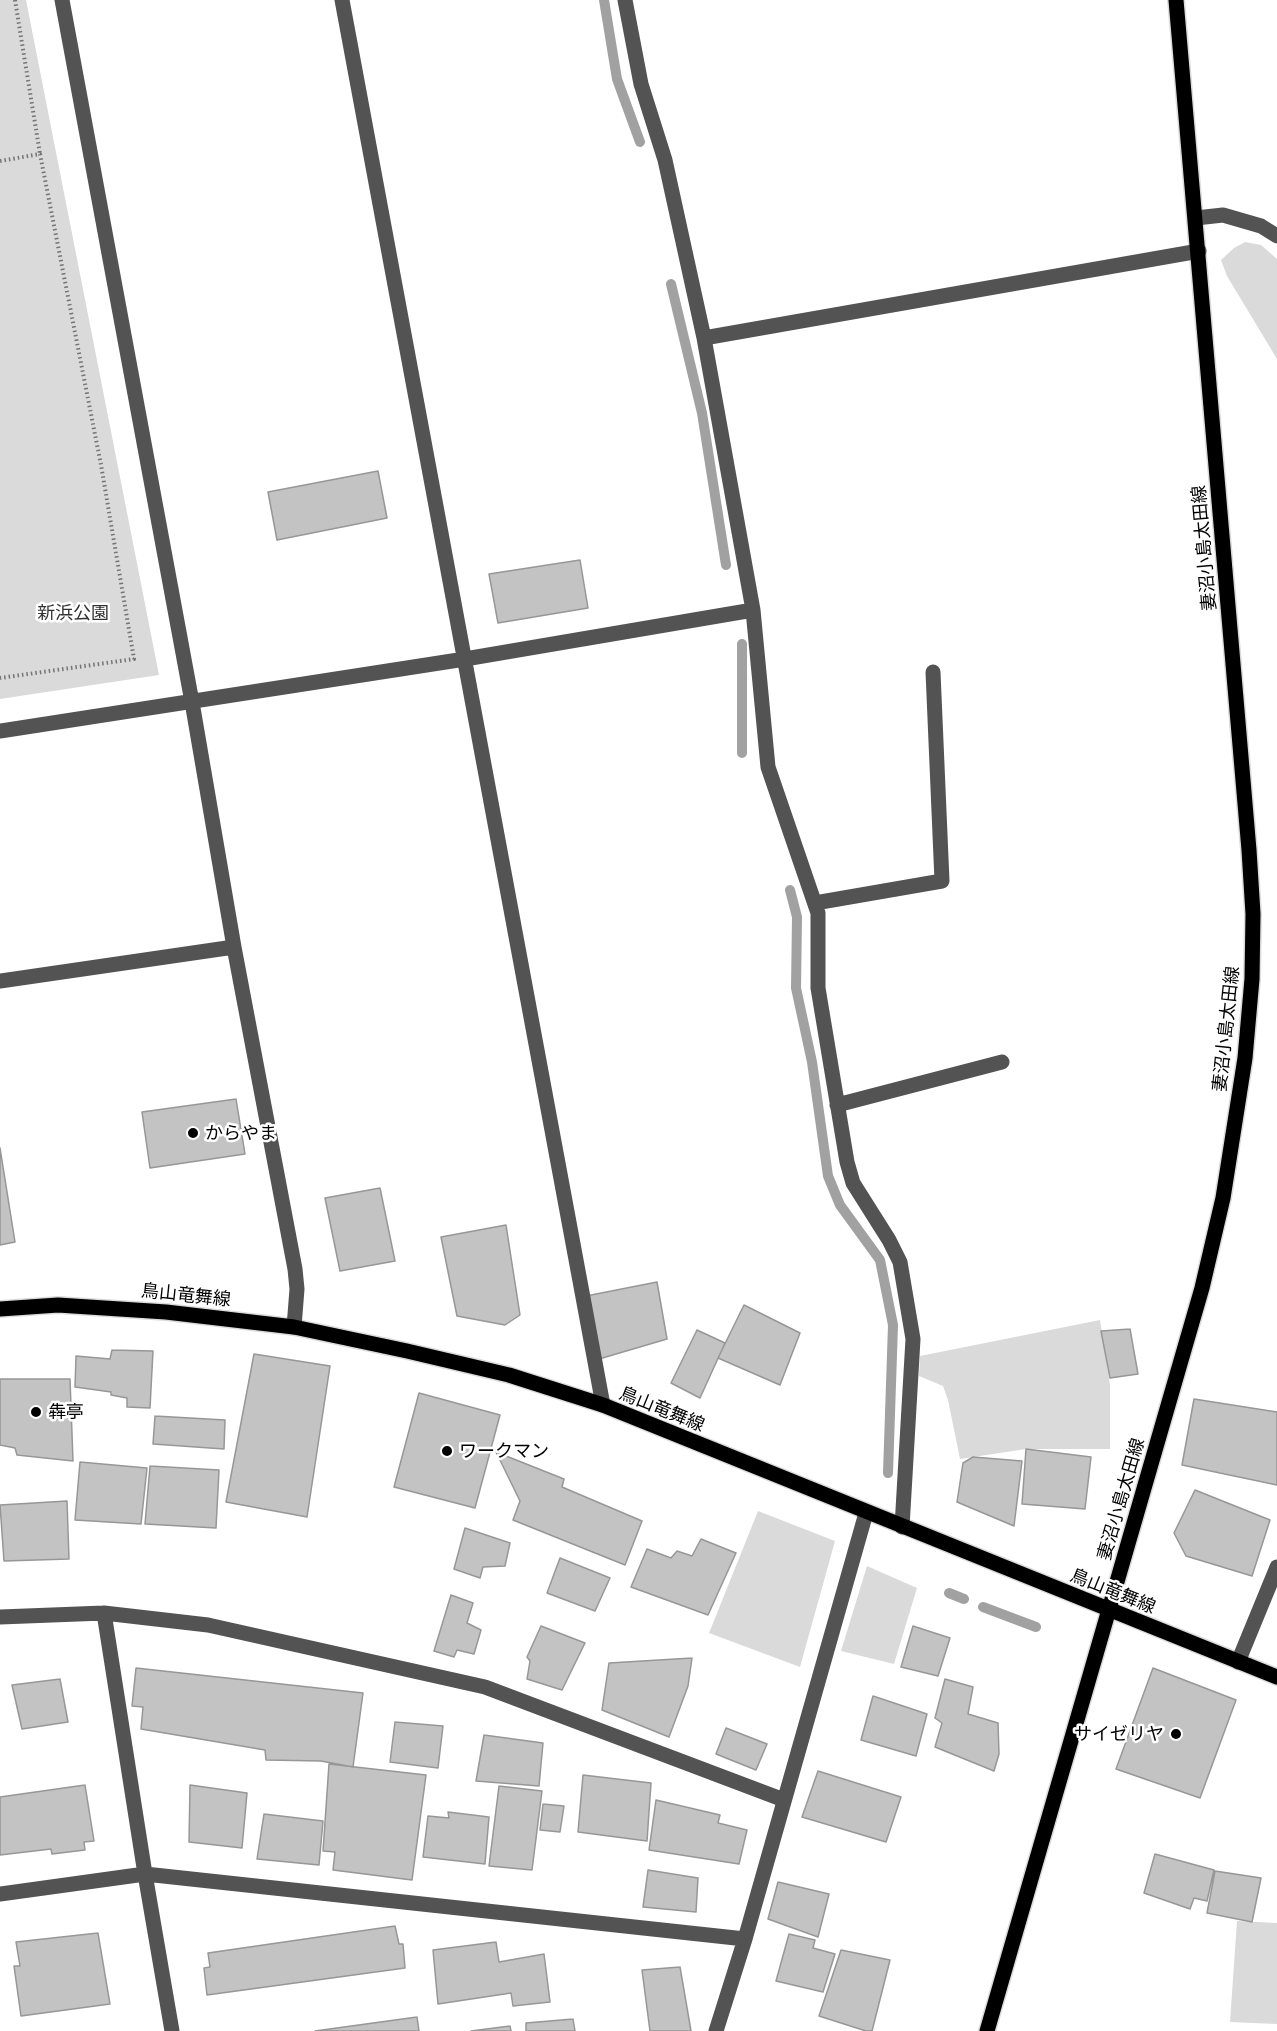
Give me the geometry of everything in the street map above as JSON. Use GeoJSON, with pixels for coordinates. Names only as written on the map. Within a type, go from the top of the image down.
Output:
{"type":"FeatureCollection","features":[{"type":"Feature","properties":{"kind":"main road","name":"妻沼小島太田線"},"geometry":{"type":"LineString","coordinates":[[987,2031],[1202,1288],[1222,1198],[1245,1058],[1252,979],[1253,914],[1249,850],[1176,0]]}},
{"type":"Feature","properties":{"kind":"main road","name":"鳥山竜舞線"},"geometry":{"type":"LineString","coordinates":[[0,1309],[58,1305],[166,1311],[294,1327],[408,1350],[509,1376],[603,1405],[1277,1677]]}},
{"type":"Feature","properties":{"kind":"street"},"geometry":{"type":"LineString","coordinates":[[62,0],[192,702],[234,947],[295,1269],[297,1289],[294,1327]]}},
{"type":"Feature","properties":{"kind":"street"},"geometry":{"type":"LineString","coordinates":[[342,0],[603,1405]]}},
{"type":"Feature","properties":{"kind":"street"},"geometry":{"type":"LineString","coordinates":[[625,0],[641,84],[665,160],[704,339],[753,610],[768,767],[818,913],[818,988],[847,1162],[853,1183],[900,1262],[913,1339],[902,1527]]}},
{"type":"Feature","properties":{"kind":"street"},"geometry":{"type":"LineString","coordinates":[[1196,218],[1223,215],[1262,226],[1277,236]]}},
{"type":"Feature","properties":{"kind":"street"},"geometry":{"type":"LineString","coordinates":[[704,339],[1198,251]]}},
{"type":"Feature","properties":{"kind":"street"},"geometry":{"type":"LineString","coordinates":[[0,731],[192,702],[753,610]]}},
{"type":"Feature","properties":{"kind":"street"},"geometry":{"type":"LineString","coordinates":[[815,903],[942,881],[933,672]]}},
{"type":"Feature","properties":{"kind":"street"},"geometry":{"type":"LineString","coordinates":[[0,981],[234,947]]}},
{"type":"Feature","properties":{"kind":"street"},"geometry":{"type":"LineString","coordinates":[[837,1105],[1002,1062]]}},
{"type":"Feature","properties":{"kind":"street"},"geometry":{"type":"LineString","coordinates":[[716,2031],[745,1939],[866,1513]]}},
{"type":"Feature","properties":{"kind":"street"},"geometry":{"type":"LineString","coordinates":[[1238,1662],[1277,1567]]}},
{"type":"Feature","properties":{"kind":"street"},"geometry":{"type":"LineString","coordinates":[[0,1617],[104,1613],[208,1624],[486,1687],[784,1800]]}},
{"type":"Feature","properties":{"kind":"street"},"geometry":{"type":"LineString","coordinates":[[104,1613],[172,2031]]}},
{"type":"Feature","properties":{"kind":"street"},"geometry":{"type":"LineString","coordinates":[[0,1894],[145,1874],[745,1939]]}},
{"type":"Feature","properties":{"kind":"path"},"geometry":{"type":"LineString","coordinates":[[0,678],[134,659],[101,465],[40,154],[15,0]]}},
{"type":"Feature","properties":{"kind":"path"},"geometry":{"type":"LineString","coordinates":[[0,161],[40,154]]}},
{"type":"Feature","properties":{"kind":"green space","name":"新浜公園"},"geometry":{"type":"Polygon","coordinates":[[[0,0],[26,0],[159,675],[0,699],[0,0]]]}},
{"type":"Feature","properties":{"kind":"green space"},"geometry":{"type":"Polygon","coordinates":[[[1245,242],[1261,245],[1277,259],[1277,359],[1227,276],[1221,260],[1245,242]]]}},
{"type":"Feature","properties":{"kind":"green space"},"geometry":{"type":"Polygon","coordinates":[[[1100,1320],[1110,1385],[1110,1449],[1026,1449],[960,1459],[943,1386],[919,1376],[920,1356],[1100,1320]]]}},
{"type":"Feature","properties":{"kind":"green space"},"geometry":{"type":"Polygon","coordinates":[[[758,1511],[835,1541],[800,1667],[709,1633],[758,1511]]]}},
{"type":"Feature","properties":{"kind":"green space"},"geometry":{"type":"Polygon","coordinates":[[[867,1566],[917,1588],[894,1664],[841,1651],[867,1566]]]}},
{"type":"Feature","properties":{"kind":"green space"},"geometry":{"type":"Polygon","coordinates":[[[1237,1921],[1277,1923],[1277,2024],[1230,2022],[1237,1921]]]}},
{"type":"Feature","properties":{"kind":"building"},"geometry":{"type":"Polygon","coordinates":[[[378,471],[387,518],[277,540],[268,492],[378,471]]]}},
{"type":"Feature","properties":{"kind":"building"},"geometry":{"type":"Polygon","coordinates":[[[580,560],[588,608],[498,623],[489,574],[580,560]]]}},
{"type":"Feature","properties":{"kind":"building","name":"からやま"},"geometry":{"type":"Polygon","coordinates":[[[236,1099],[245,1154],[150,1168],[142,1112],[236,1099]]]}},
{"type":"Feature","properties":{"kind":"building"},"geometry":{"type":"Polygon","coordinates":[[[0,1148],[15,1242],[0,1245],[0,1148]]]}},
{"type":"Feature","properties":{"kind":"building"},"geometry":{"type":"Polygon","coordinates":[[[380,1188],[395,1261],[340,1271],[325,1198],[380,1188]]]}},
{"type":"Feature","properties":{"kind":"building"},"geometry":{"type":"Polygon","coordinates":[[[506,1225],[520,1315],[505,1325],[457,1316],[441,1237],[506,1225]]]}},
{"type":"Feature","properties":{"kind":"building"},"geometry":{"type":"Polygon","coordinates":[[[657,1282],[667,1339],[599,1359],[586,1296],[657,1282]]]}},
{"type":"Feature","properties":{"kind":"building"},"geometry":{"type":"Polygon","coordinates":[[[744,1305],[800,1333],[780,1385],[718,1358],[744,1305]]]}},
{"type":"Feature","properties":{"kind":"building"},"geometry":{"type":"Polygon","coordinates":[[[1130,1329],[1138,1374],[1110,1378],[1101,1331],[1130,1329]]]}},
{"type":"Feature","properties":{"kind":"building"},"geometry":{"type":"Polygon","coordinates":[[[697,1330],[725,1343],[700,1398],[671,1383],[697,1330]]]}},
{"type":"Feature","properties":{"kind":"building"},"geometry":{"type":"Polygon","coordinates":[[[112,1350],[153,1351],[150,1408],[127,1407],[127,1398],[111,1395],[111,1392],[75,1387],[76,1356],[110,1359],[112,1350]]]}},
{"type":"Feature","properties":{"kind":"building"},"geometry":{"type":"Polygon","coordinates":[[[254,1354],[330,1366],[307,1517],[226,1502],[254,1354]]]}},
{"type":"Feature","properties":{"kind":"building","name":"犇亭"},"geometry":{"type":"Polygon","coordinates":[[[0,1379],[70,1379],[73,1461],[17,1455],[15,1448],[0,1445],[0,1379]]]}},
{"type":"Feature","properties":{"kind":"building","name":"ワークマン"},"geometry":{"type":"Polygon","coordinates":[[[419,1393],[500,1415],[475,1508],[394,1487],[419,1393]]]}},
{"type":"Feature","properties":{"kind":"building"},"geometry":{"type":"Polygon","coordinates":[[[1194,1399],[1277,1412],[1277,1485],[1182,1465],[1194,1399]]]}},
{"type":"Feature","properties":{"kind":"building"},"geometry":{"type":"Polygon","coordinates":[[[155,1416],[225,1420],[224,1449],[153,1444],[155,1416]]]}},
{"type":"Feature","properties":{"kind":"building"},"geometry":{"type":"Polygon","coordinates":[[[1026,1449],[1091,1457],[1085,1509],[1022,1504],[1026,1449]]]}},
{"type":"Feature","properties":{"kind":"building"},"geometry":{"type":"Polygon","coordinates":[[[496,1452],[564,1479],[562,1487],[642,1521],[625,1565],[513,1520],[520,1501],[496,1452]]]}},
{"type":"Feature","properties":{"kind":"building"},"geometry":{"type":"Polygon","coordinates":[[[973,1457],[1022,1461],[1014,1526],[957,1502],[963,1463],[973,1457]]]}},
{"type":"Feature","properties":{"kind":"building"},"geometry":{"type":"Polygon","coordinates":[[[80,1462],[147,1468],[141,1524],[75,1520],[80,1462]]]}},
{"type":"Feature","properties":{"kind":"building"},"geometry":{"type":"Polygon","coordinates":[[[150,1466],[219,1470],[216,1528],[145,1524],[150,1466]]]}},
{"type":"Feature","properties":{"kind":"building"},"geometry":{"type":"Polygon","coordinates":[[[1195,1490],[1270,1520],[1252,1576],[1186,1556],[1174,1533],[1195,1490]]]}},
{"type":"Feature","properties":{"kind":"building"},"geometry":{"type":"Polygon","coordinates":[[[67,1501],[69,1559],[4,1561],[0,1505],[67,1501]]]}},
{"type":"Feature","properties":{"kind":"building"},"geometry":{"type":"Polygon","coordinates":[[[465,1528],[510,1543],[505,1566],[483,1567],[480,1578],[454,1569],[465,1528]]]}},
{"type":"Feature","properties":{"kind":"building"},"geometry":{"type":"Polygon","coordinates":[[[701,1539],[736,1553],[708,1615],[631,1587],[647,1549],[671,1558],[677,1551],[692,1556],[701,1539]]]}},
{"type":"Feature","properties":{"kind":"building"},"geometry":{"type":"Polygon","coordinates":[[[560,1558],[610,1578],[595,1611],[547,1593],[560,1558]]]}},
{"type":"Feature","properties":{"kind":"building"},"geometry":{"type":"Polygon","coordinates":[[[451,1595],[473,1603],[467,1623],[481,1630],[474,1654],[457,1650],[454,1657],[434,1651],[451,1595]]]}},
{"type":"Feature","properties":{"kind":"building"},"geometry":{"type":"Polygon","coordinates":[[[541,1626],[585,1643],[562,1690],[527,1679],[530,1661],[527,1657],[541,1626]]]}},
{"type":"Feature","properties":{"kind":"building"},"geometry":{"type":"Polygon","coordinates":[[[913,1626],[950,1638],[938,1676],[901,1667],[913,1626]]]}},
{"type":"Feature","properties":{"kind":"building"},"geometry":{"type":"Polygon","coordinates":[[[692,1658],[688,1686],[669,1737],[602,1710],[609,1663],[692,1658]]]}},
{"type":"Feature","properties":{"kind":"building"},"geometry":{"type":"Polygon","coordinates":[[[136,1668],[363,1693],[353,1767],[321,1761],[266,1760],[265,1750],[141,1729],[143,1707],[132,1706],[136,1668]]]}},
{"type":"Feature","properties":{"kind":"building","name":"サイゼリヤ"},"geometry":{"type":"Polygon","coordinates":[[[1153,1668],[1236,1700],[1200,1798],[1116,1769],[1153,1668]]]}},
{"type":"Feature","properties":{"kind":"building"},"geometry":{"type":"Polygon","coordinates":[[[60,1679],[68,1722],[22,1729],[12,1685],[60,1679]]]}},
{"type":"Feature","properties":{"kind":"building"},"geometry":{"type":"Polygon","coordinates":[[[945,1679],[973,1687],[968,1714],[998,1723],[999,1754],[994,1771],[935,1747],[942,1723],[935,1718],[945,1679]]]}},
{"type":"Feature","properties":{"kind":"building"},"geometry":{"type":"Polygon","coordinates":[[[873,1696],[927,1714],[916,1756],[861,1740],[873,1696]]]}},
{"type":"Feature","properties":{"kind":"building"},"geometry":{"type":"Polygon","coordinates":[[[395,1722],[443,1726],[438,1768],[390,1762],[395,1722]]]}},
{"type":"Feature","properties":{"kind":"building"},"geometry":{"type":"Polygon","coordinates":[[[726,1728],[767,1744],[756,1770],[716,1754],[726,1728]]]}},
{"type":"Feature","properties":{"kind":"building"},"geometry":{"type":"Polygon","coordinates":[[[484,1735],[543,1743],[539,1786],[476,1781],[484,1735]]]}},
{"type":"Feature","properties":{"kind":"building"},"geometry":{"type":"Polygon","coordinates":[[[329,1764],[426,1775],[412,1880],[333,1870],[335,1852],[323,1851],[329,1764]]]}},
{"type":"Feature","properties":{"kind":"building"},"geometry":{"type":"Polygon","coordinates":[[[818,1771],[901,1797],[886,1842],[802,1817],[818,1771]]]}},
{"type":"Feature","properties":{"kind":"building"},"geometry":{"type":"Polygon","coordinates":[[[583,1775],[651,1783],[647,1841],[578,1832],[583,1775]]]}},
{"type":"Feature","properties":{"kind":"building"},"geometry":{"type":"Polygon","coordinates":[[[85,1785],[94,1841],[84,1842],[85,1850],[52,1854],[51,1849],[0,1855],[0,1797],[85,1785]]]}},
{"type":"Feature","properties":{"kind":"building"},"geometry":{"type":"Polygon","coordinates":[[[190,1785],[247,1793],[242,1848],[189,1842],[190,1785]]]}},
{"type":"Feature","properties":{"kind":"building"},"geometry":{"type":"Polygon","coordinates":[[[499,1786],[542,1791],[532,1870],[489,1866],[499,1786]]]}},
{"type":"Feature","properties":{"kind":"building"},"geometry":{"type":"Polygon","coordinates":[[[656,1800],[720,1815],[718,1823],[747,1830],[739,1864],[649,1850],[656,1800]]]}},
{"type":"Feature","properties":{"kind":"building"},"geometry":{"type":"Polygon","coordinates":[[[543,1804],[564,1806],[560,1832],[540,1830],[543,1804]]]}},
{"type":"Feature","properties":{"kind":"building"},"geometry":{"type":"Polygon","coordinates":[[[448,1812],[489,1817],[485,1864],[423,1857],[428,1816],[449,1818],[448,1812]]]}},
{"type":"Feature","properties":{"kind":"building"},"geometry":{"type":"Polygon","coordinates":[[[264,1814],[323,1821],[319,1865],[257,1859],[264,1814]]]}},
{"type":"Feature","properties":{"kind":"building"},"geometry":{"type":"Polygon","coordinates":[[[1155,1854],[1214,1870],[1207,1901],[1194,1898],[1190,1909],[1144,1893],[1155,1854]]]}},
{"type":"Feature","properties":{"kind":"building"},"geometry":{"type":"Polygon","coordinates":[[[648,1870],[698,1878],[696,1912],[643,1907],[648,1870]]]}},
{"type":"Feature","properties":{"kind":"building"},"geometry":{"type":"Polygon","coordinates":[[[1215,1871],[1261,1878],[1252,1922],[1207,1913],[1215,1871]]]}},
{"type":"Feature","properties":{"kind":"building"},"geometry":{"type":"Polygon","coordinates":[[[778,1882],[829,1894],[818,1937],[768,1919],[778,1882]]]}},
{"type":"Feature","properties":{"kind":"building"},"geometry":{"type":"Polygon","coordinates":[[[395,1926],[399,1944],[403,1944],[405,1968],[207,1995],[204,1968],[210,1967],[208,1953],[395,1926]]]}},
{"type":"Feature","properties":{"kind":"building"},"geometry":{"type":"Polygon","coordinates":[[[98,1933],[110,2004],[21,2016],[14,1966],[20,1966],[16,1942],[98,1933]]]}},
{"type":"Feature","properties":{"kind":"building"},"geometry":{"type":"Polygon","coordinates":[[[789,1934],[815,1940],[813,1948],[835,1954],[823,1992],[776,1981],[789,1934]]]}},
{"type":"Feature","properties":{"kind":"building"},"geometry":{"type":"Polygon","coordinates":[[[496,1942],[499,1962],[544,1954],[550,2002],[513,2006],[511,1993],[438,2004],[433,1950],[496,1942]]]}},
{"type":"Feature","properties":{"kind":"building"},"geometry":{"type":"Polygon","coordinates":[[[841,1950],[890,1960],[872,2031],[819,2016],[841,1950]]]}},
{"type":"Feature","properties":{"kind":"building"},"geometry":{"type":"Polygon","coordinates":[[[680,1967],[691,2031],[650,2031],[642,1970],[680,1967]]]}},
{"type":"Feature","properties":{"kind":"building"},"geometry":{"type":"Polygon","coordinates":[[[417,2017],[419,2031],[315,2031],[417,2017]]]}},
{"type":"Feature","properties":{"kind":"building"},"geometry":{"type":"Polygon","coordinates":[[[573,2019],[575,2031],[526,2031],[526,2023],[573,2019]]]}},
{"type":"Feature","properties":{"kind":"building"},"geometry":{"type":"Polygon","coordinates":[[[510,2026],[511,2031],[471,2031],[510,2026]]]}},
{"type":"Feature","properties":{"kind":"waterway"},"geometry":{"type":"LineString","coordinates":[[604,0],[617,79],[640,142]]}},
{"type":"Feature","properties":{"kind":"waterway"},"geometry":{"type":"LineString","coordinates":[[671,284],[702,413],[726,565]]}},
{"type":"Feature","properties":{"kind":"waterway"},"geometry":{"type":"LineString","coordinates":[[742,644],[742,753]]}},
{"type":"Feature","properties":{"kind":"waterway"},"geometry":{"type":"LineString","coordinates":[[790,890],[797,917],[796,988],[812,1062],[828,1176],[840,1205],[880,1260],[893,1325],[888,1473]]}},
{"type":"Feature","properties":{"kind":"waterway"},"geometry":{"type":"LineString","coordinates":[[949,1593],[964,1599]]}},
{"type":"Feature","properties":{"kind":"waterway"},"geometry":{"type":"LineString","coordinates":[[983,1607],[1036,1627]]}},
{"type":"Feature","properties":{"kind":"place","name":"からやま"},"geometry":{"type":"Point","coordinates":[193,1133]}},
{"type":"Feature","properties":{"kind":"place","name":"犇亭"},"geometry":{"type":"Point","coordinates":[36,1412]}},
{"type":"Feature","properties":{"kind":"place","name":"ワークマン"},"geometry":{"type":"Point","coordinates":[447,1451]}},
{"type":"Feature","properties":{"kind":"place","name":"サイゼリヤ"},"geometry":{"type":"Point","coordinates":[1176,1734]}}]}
